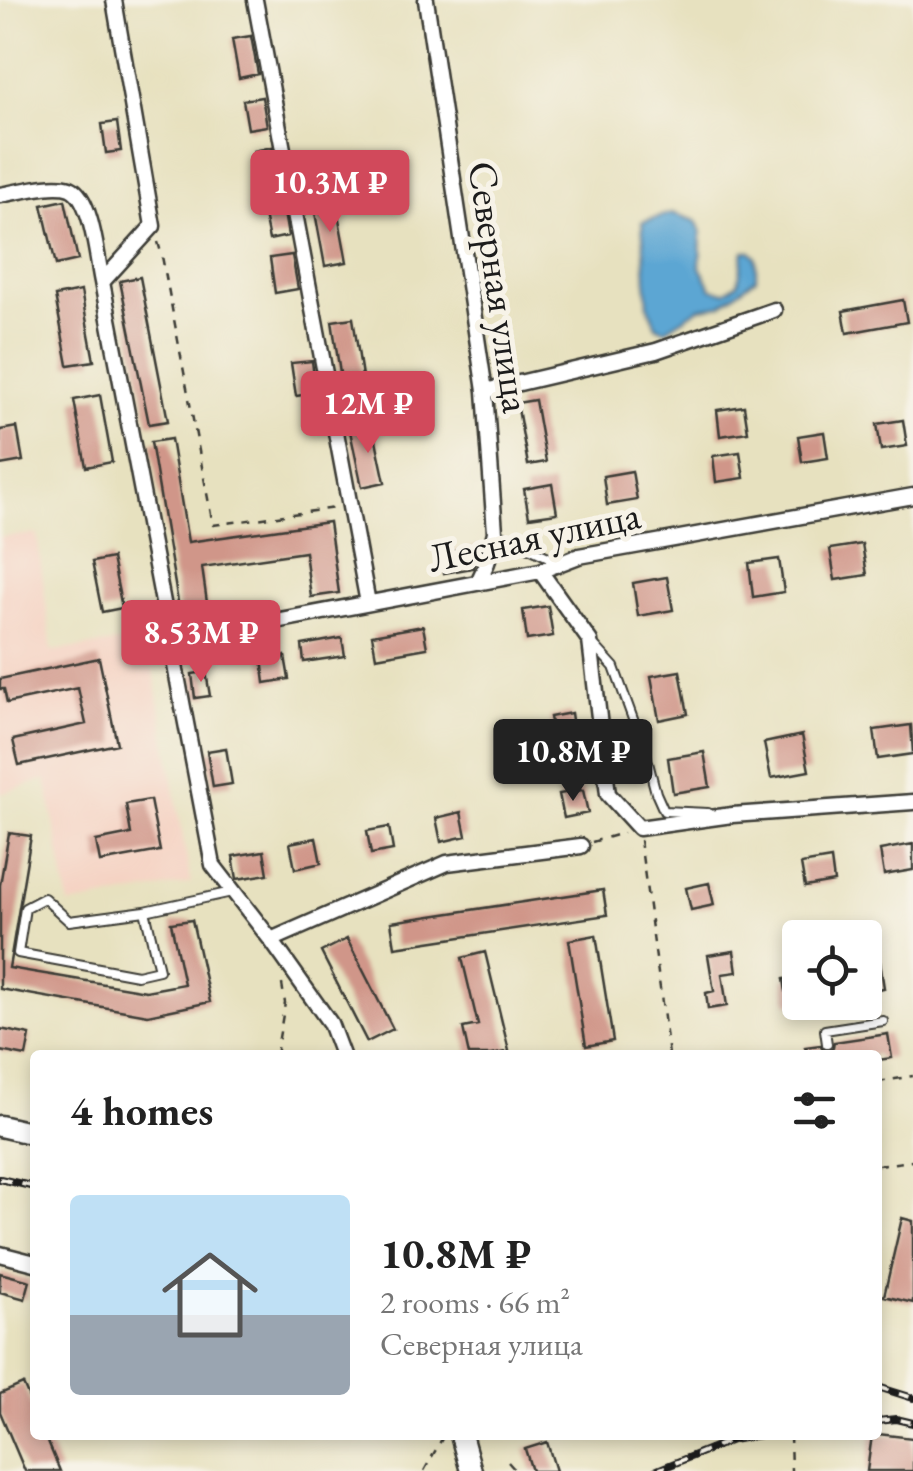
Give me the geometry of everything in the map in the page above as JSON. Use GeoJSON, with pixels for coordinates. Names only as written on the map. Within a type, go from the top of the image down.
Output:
{"type":"FeatureCollection","features":[{"type":"Feature","properties":{"kind":"street"},"geometry":{"type":"LineString","coordinates":[[102,282],[152,226],[114,0]]}},
{"type":"Feature","properties":{"kind":"street"},"geometry":{"type":"LineString","coordinates":[[255,0],[368,604]]}},
{"type":"Feature","properties":{"kind":"street","name":"Северная улица"},"geometry":{"type":"LineString","coordinates":[[426,0],[485,391],[495,532],[478,582]]}},
{"type":"Feature","properties":{"kind":"street"},"geometry":{"type":"LineString","coordinates":[[0,195],[57,186],[74,189],[86,203],[214,865],[330,1024],[340,1050]]}},
{"type":"Feature","properties":{"kind":"street"},"geometry":{"type":"LineString","coordinates":[[485,391],[656,351],[774,310]]}},
{"type":"Feature","properties":{"kind":"street","name":"Лесная улица"},"geometry":{"type":"LineString","coordinates":[[169,641],[540,571],[579,556],[913,496]]}},
{"type":"Feature","properties":{"kind":"street"},"geometry":{"type":"LineString","coordinates":[[540,571],[590,640],[608,794],[639,828],[732,815],[913,802]]}},
{"type":"Feature","properties":{"kind":"street"},"geometry":{"type":"LineString","coordinates":[[274,946],[448,862],[582,846]]}},
{"type":"Feature","properties":{"kind":"street"},"geometry":{"type":"LineString","coordinates":[[0,1126],[30,1133]]}},
{"type":"Feature","properties":{"kind":"street"},"geometry":{"type":"LineString","coordinates":[[0,1254],[30,1262]]}},
{"type":"Feature","properties":{"kind":"street"},"geometry":{"type":"LineString","coordinates":[[462,1440],[471,1471]]}},
{"type":"Feature","properties":{"kind":"lane"},"geometry":{"type":"LineString","coordinates":[[495,532],[561,563]]}},
{"type":"Feature","properties":{"kind":"lane"},"geometry":{"type":"LineString","coordinates":[[590,640],[614,667],[664,811],[732,815]]}},
{"type":"Feature","properties":{"kind":"lane"},"geometry":{"type":"LineString","coordinates":[[145,911],[160,970],[137,975],[18,953],[25,908],[44,898],[69,921],[145,911],[232,892]]}},
{"type":"Feature","properties":{"kind":"lane"},"geometry":{"type":"LineString","coordinates":[[827,1044],[825,1030],[883,1020]]}},
{"type":"Feature","properties":{"kind":"path"},"geometry":{"type":"LineString","coordinates":[[152,226],[162,256],[213,525],[348,506]]}},
{"type":"Feature","properties":{"kind":"path"},"geometry":{"type":"LineString","coordinates":[[582,846],[639,828],[668,1050]]}},
{"type":"Feature","properties":{"kind":"path"},"geometry":{"type":"LineString","coordinates":[[274,946],[285,1003],[277,1050]]}},
{"type":"Feature","properties":{"kind":"path"},"geometry":{"type":"LineString","coordinates":[[882,1081],[913,1076]]}},
{"type":"Feature","properties":{"kind":"path"},"geometry":{"type":"LineString","coordinates":[[882,1165],[913,1162]]}},
{"type":"Feature","properties":{"kind":"path"},"geometry":{"type":"LineString","coordinates":[[424,1471],[441,1440]]}},
{"type":"Feature","properties":{"kind":"path"},"geometry":{"type":"LineString","coordinates":[[790,1440],[791,1471]]}},
{"type":"Feature","properties":{"kind":"path"},"geometry":{"type":"LineString","coordinates":[[508,1462],[516,1471]]}},
{"type":"Feature","properties":{"kind":"shaded area"},"geometry":{"type":"Polygon","coordinates":[[[37,534],[52,651],[148,639],[191,883],[69,905],[46,779],[0,794],[0,537],[37,534]]]}},
{"type":"Feature","properties":{"kind":"water"},"geometry":{"type":"Polygon","coordinates":[[[672,213],[696,221],[701,231],[700,267],[712,289],[725,292],[738,283],[744,251],[751,251],[756,257],[756,278],[721,305],[700,308],[665,330],[656,326],[648,306],[642,222],[672,213]]]}},
{"type":"Feature","properties":{"kind":"building"},"geometry":{"type":"Polygon","coordinates":[[[251,36],[258,74],[239,78],[232,39],[251,36]]]}},
{"type":"Feature","properties":{"kind":"building"},"geometry":{"type":"Polygon","coordinates":[[[262,97],[267,126],[248,129],[243,100],[262,97]]]}},
{"type":"Feature","properties":{"kind":"building"},"geometry":{"type":"Polygon","coordinates":[[[117,122],[121,151],[106,153],[102,124],[117,122]]]}},
{"type":"Feature","properties":{"kind":"building"},"geometry":{"type":"Polygon","coordinates":[[[272,147],[278,183],[261,186],[254,151],[272,147]]]}},
{"type":"Feature","properties":{"kind":"building"},"geometry":{"type":"Polygon","coordinates":[[[65,200],[78,260],[56,265],[42,205],[65,200]]]}},
{"type":"Feature","properties":{"kind":"building"},"geometry":{"type":"Polygon","coordinates":[[[282,201],[288,236],[269,240],[262,205],[282,201]]]}},
{"type":"Feature","properties":{"kind":"building"},"geometry":{"type":"Polygon","coordinates":[[[336,203],[347,262],[325,266],[314,207],[336,203]]]}},
{"type":"Feature","properties":{"kind":"building"},"geometry":{"type":"Polygon","coordinates":[[[292,255],[298,289],[275,293],[270,258],[292,255]]]}},
{"type":"Feature","properties":{"kind":"building"},"geometry":{"type":"Polygon","coordinates":[[[140,277],[168,421],[149,424],[120,281],[140,277]]]}},
{"type":"Feature","properties":{"kind":"building"},"geometry":{"type":"Polygon","coordinates":[[[81,291],[94,361],[68,365],[55,296],[81,291]]]}},
{"type":"Feature","properties":{"kind":"building"},"geometry":{"type":"Polygon","coordinates":[[[903,300],[907,322],[847,333],[843,311],[903,300]]]}},
{"type":"Feature","properties":{"kind":"building"},"geometry":{"type":"Polygon","coordinates":[[[353,318],[362,376],[341,380],[332,321],[353,318]]]}},
{"type":"Feature","properties":{"kind":"building"},"geometry":{"type":"Polygon","coordinates":[[[312,361],[316,393],[296,396],[291,363],[312,361]]]}},
{"type":"Feature","properties":{"kind":"building"},"geometry":{"type":"Polygon","coordinates":[[[100,395],[112,462],[86,467],[74,400],[100,395]]]}},
{"type":"Feature","properties":{"kind":"building"},"geometry":{"type":"Polygon","coordinates":[[[535,400],[546,462],[528,465],[517,403],[535,400]]]}},
{"type":"Feature","properties":{"kind":"building"},"geometry":{"type":"Polygon","coordinates":[[[744,406],[748,432],[720,436],[717,410],[744,406]]]}},
{"type":"Feature","properties":{"kind":"building"},"geometry":{"type":"Polygon","coordinates":[[[903,420],[907,446],[881,450],[877,424],[903,420]]]}},
{"type":"Feature","properties":{"kind":"building"},"geometry":{"type":"Polygon","coordinates":[[[373,426],[385,482],[362,487],[350,431],[373,426]]]}},
{"type":"Feature","properties":{"kind":"building"},"geometry":{"type":"Polygon","coordinates":[[[17,427],[23,461],[0,465],[0,430],[17,427]]]}},
{"type":"Feature","properties":{"kind":"building"},"geometry":{"type":"Polygon","coordinates":[[[824,432],[828,458],[802,462],[798,436],[824,432]]]}},
{"type":"Feature","properties":{"kind":"building"},"geometry":{"type":"Polygon","coordinates":[[[171,439],[188,542],[329,522],[339,593],[311,597],[305,552],[202,567],[208,610],[180,614],[151,442],[171,439]]]}},
{"type":"Feature","properties":{"kind":"building"},"geometry":{"type":"Polygon","coordinates":[[[740,452],[744,478],[716,482],[713,456],[740,452]]]}},
{"type":"Feature","properties":{"kind":"building"},"geometry":{"type":"Polygon","coordinates":[[[632,471],[637,500],[607,505],[603,476],[632,471]]]}},
{"type":"Feature","properties":{"kind":"building"},"geometry":{"type":"Polygon","coordinates":[[[552,484],[557,513],[529,517],[524,489],[552,484]]]}},
{"type":"Feature","properties":{"kind":"building"},"geometry":{"type":"Polygon","coordinates":[[[862,544],[867,575],[835,580],[830,549],[862,544]]]}},
{"type":"Feature","properties":{"kind":"building"},"geometry":{"type":"Polygon","coordinates":[[[480,546],[473,568],[444,573],[440,554],[480,546]]]}},
{"type":"Feature","properties":{"kind":"building"},"geometry":{"type":"Polygon","coordinates":[[[112,558],[122,608],[102,612],[92,562],[112,558]]]}},
{"type":"Feature","properties":{"kind":"building"},"geometry":{"type":"Polygon","coordinates":[[[779,559],[784,592],[753,597],[749,563],[779,559]]]}},
{"type":"Feature","properties":{"kind":"building"},"geometry":{"type":"Polygon","coordinates":[[[667,577],[673,610],[638,616],[633,583],[667,577]]]}},
{"type":"Feature","properties":{"kind":"building"},"geometry":{"type":"Polygon","coordinates":[[[548,606],[553,636],[527,640],[523,610],[548,606]]]}},
{"type":"Feature","properties":{"kind":"building"},"geometry":{"type":"Polygon","coordinates":[[[423,626],[427,648],[376,657],[372,635],[423,626]]]}},
{"type":"Feature","properties":{"kind":"building"},"geometry":{"type":"Polygon","coordinates":[[[342,638],[345,656],[304,662],[302,645],[342,638]]]}},
{"type":"Feature","properties":{"kind":"building"},"geometry":{"type":"Polygon","coordinates":[[[285,656],[289,679],[265,683],[262,659],[285,656]]]}},
{"type":"Feature","properties":{"kind":"building"},"geometry":{"type":"Polygon","coordinates":[[[99,658],[117,744],[19,765],[13,740],[86,724],[78,688],[7,703],[0,679],[99,658]]]}},
{"type":"Feature","properties":{"kind":"building"},"geometry":{"type":"Polygon","coordinates":[[[680,671],[688,714],[659,720],[651,676],[680,671]]]}},
{"type":"Feature","properties":{"kind":"building"},"geometry":{"type":"Polygon","coordinates":[[[206,672],[210,696],[195,698],[192,674],[206,672]]]}},
{"type":"Feature","properties":{"kind":"building"},"geometry":{"type":"Polygon","coordinates":[[[571,713],[574,735],[554,738],[550,717],[571,713]]]}},
{"type":"Feature","properties":{"kind":"building"},"geometry":{"type":"Polygon","coordinates":[[[911,725],[913,754],[878,759],[874,730],[911,725]]]}},
{"type":"Feature","properties":{"kind":"building"},"geometry":{"type":"Polygon","coordinates":[[[802,735],[809,771],[771,778],[764,743],[802,735]]]}},
{"type":"Feature","properties":{"kind":"building"},"geometry":{"type":"Polygon","coordinates":[[[226,748],[232,784],[213,787],[207,751],[226,748]]]}},
{"type":"Feature","properties":{"kind":"building"},"geometry":{"type":"Polygon","coordinates":[[[704,752],[710,787],[673,793],[668,758],[704,752]]]}},
{"type":"Feature","properties":{"kind":"building"},"geometry":{"type":"Polygon","coordinates":[[[583,790],[588,813],[564,818],[559,794],[583,790]]]}},
{"type":"Feature","properties":{"kind":"building"},"geometry":{"type":"Polygon","coordinates":[[[150,800],[160,851],[100,862],[96,841],[131,834],[126,804],[150,800]]]}},
{"type":"Feature","properties":{"kind":"building"},"geometry":{"type":"Polygon","coordinates":[[[461,812],[466,836],[441,842],[436,818],[461,812]]]}},
{"type":"Feature","properties":{"kind":"building"},"geometry":{"type":"Polygon","coordinates":[[[389,827],[393,850],[371,854],[367,831],[389,827]]]}},
{"type":"Feature","properties":{"kind":"building"},"geometry":{"type":"Polygon","coordinates":[[[9,833],[31,836],[9,968],[146,991],[184,984],[171,923],[192,920],[210,1002],[148,1015],[0,989],[0,885],[9,833]]]}},
{"type":"Feature","properties":{"kind":"building"},"geometry":{"type":"Polygon","coordinates":[[[316,838],[321,863],[295,869],[290,843],[316,838]]]}},
{"type":"Feature","properties":{"kind":"building"},"geometry":{"type":"Polygon","coordinates":[[[913,844],[913,870],[884,875],[880,850],[913,844]]]}},
{"type":"Feature","properties":{"kind":"building"},"geometry":{"type":"Polygon","coordinates":[[[264,851],[268,874],[237,879],[233,856],[264,851]]]}},
{"type":"Feature","properties":{"kind":"building"},"geometry":{"type":"Polygon","coordinates":[[[831,859],[834,882],[805,887],[801,864],[831,859]]]}},
{"type":"Feature","properties":{"kind":"building"},"geometry":{"type":"Polygon","coordinates":[[[709,883],[714,905],[691,910],[686,888],[709,883]]]}},
{"type":"Feature","properties":{"kind":"building"},"geometry":{"type":"Polygon","coordinates":[[[603,890],[607,915],[395,947],[391,922],[603,890]]]}},
{"type":"Feature","properties":{"kind":"building"},"geometry":{"type":"Polygon","coordinates":[[[596,935],[613,1041],[586,1046],[569,940],[596,935]]]}},
{"type":"Feature","properties":{"kind":"building"},"geometry":{"type":"Polygon","coordinates":[[[347,939],[393,1029],[367,1042],[321,952],[347,939]]]}},
{"type":"Feature","properties":{"kind":"building"},"geometry":{"type":"Polygon","coordinates":[[[734,951],[737,972],[722,974],[727,1006],[708,1009],[706,993],[714,991],[708,955],[734,951]]]}},
{"type":"Feature","properties":{"kind":"building"},"geometry":{"type":"Polygon","coordinates":[[[485,952],[509,1050],[468,1050],[463,1028],[478,1025],[462,958],[485,952]]]}},
{"type":"Feature","properties":{"kind":"building"},"geometry":{"type":"Polygon","coordinates":[[[0,1029],[30,1035],[26,1056],[0,1051],[0,1029]]]}},
{"type":"Feature","properties":{"kind":"building"},"geometry":{"type":"Polygon","coordinates":[[[888,1034],[892,1058],[882,1059],[882,1050],[830,1050],[834,1042],[888,1034]]]}},
{"type":"Feature","properties":{"kind":"building"},"geometry":{"type":"Polygon","coordinates":[[[820,1045],[823,1050],[805,1047],[820,1045]]]}},
{"type":"Feature","properties":{"kind":"building"},"geometry":{"type":"Polygon","coordinates":[[[902,1218],[913,1221],[913,1303],[884,1296],[902,1218]]]}},
{"type":"Feature","properties":{"kind":"building"},"geometry":{"type":"Polygon","coordinates":[[[0,1273],[30,1281],[25,1299],[0,1292],[0,1273]]]}},
{"type":"Feature","properties":{"kind":"building"},"geometry":{"type":"Polygon","coordinates":[[[23,1384],[30,1400],[30,1440],[47,1440],[60,1471],[25,1471],[0,1412],[0,1394],[23,1384]]]}},
{"type":"Feature","properties":{"kind":"building"},"geometry":{"type":"Polygon","coordinates":[[[882,1434],[913,1438],[913,1471],[867,1471],[871,1440],[882,1440],[882,1434]]]}},
{"type":"Feature","properties":{"kind":"building"},"geometry":{"type":"Polygon","coordinates":[[[547,1442],[556,1471],[532,1471],[525,1449],[547,1442]]]}},
{"type":"Feature","properties":{"kind":"railway"},"geometry":{"type":"LineString","coordinates":[[0,1179],[30,1186]]}},
{"type":"Feature","properties":{"kind":"railway"},"geometry":{"type":"LineString","coordinates":[[882,1388],[913,1398]]}},
{"type":"Feature","properties":{"kind":"railway"},"geometry":{"type":"LineString","coordinates":[[882,1421],[913,1423]]}},
{"type":"Feature","properties":{"kind":"railway"},"geometry":{"type":"LineString","coordinates":[[655,1471],[732,1440]]}}]}
